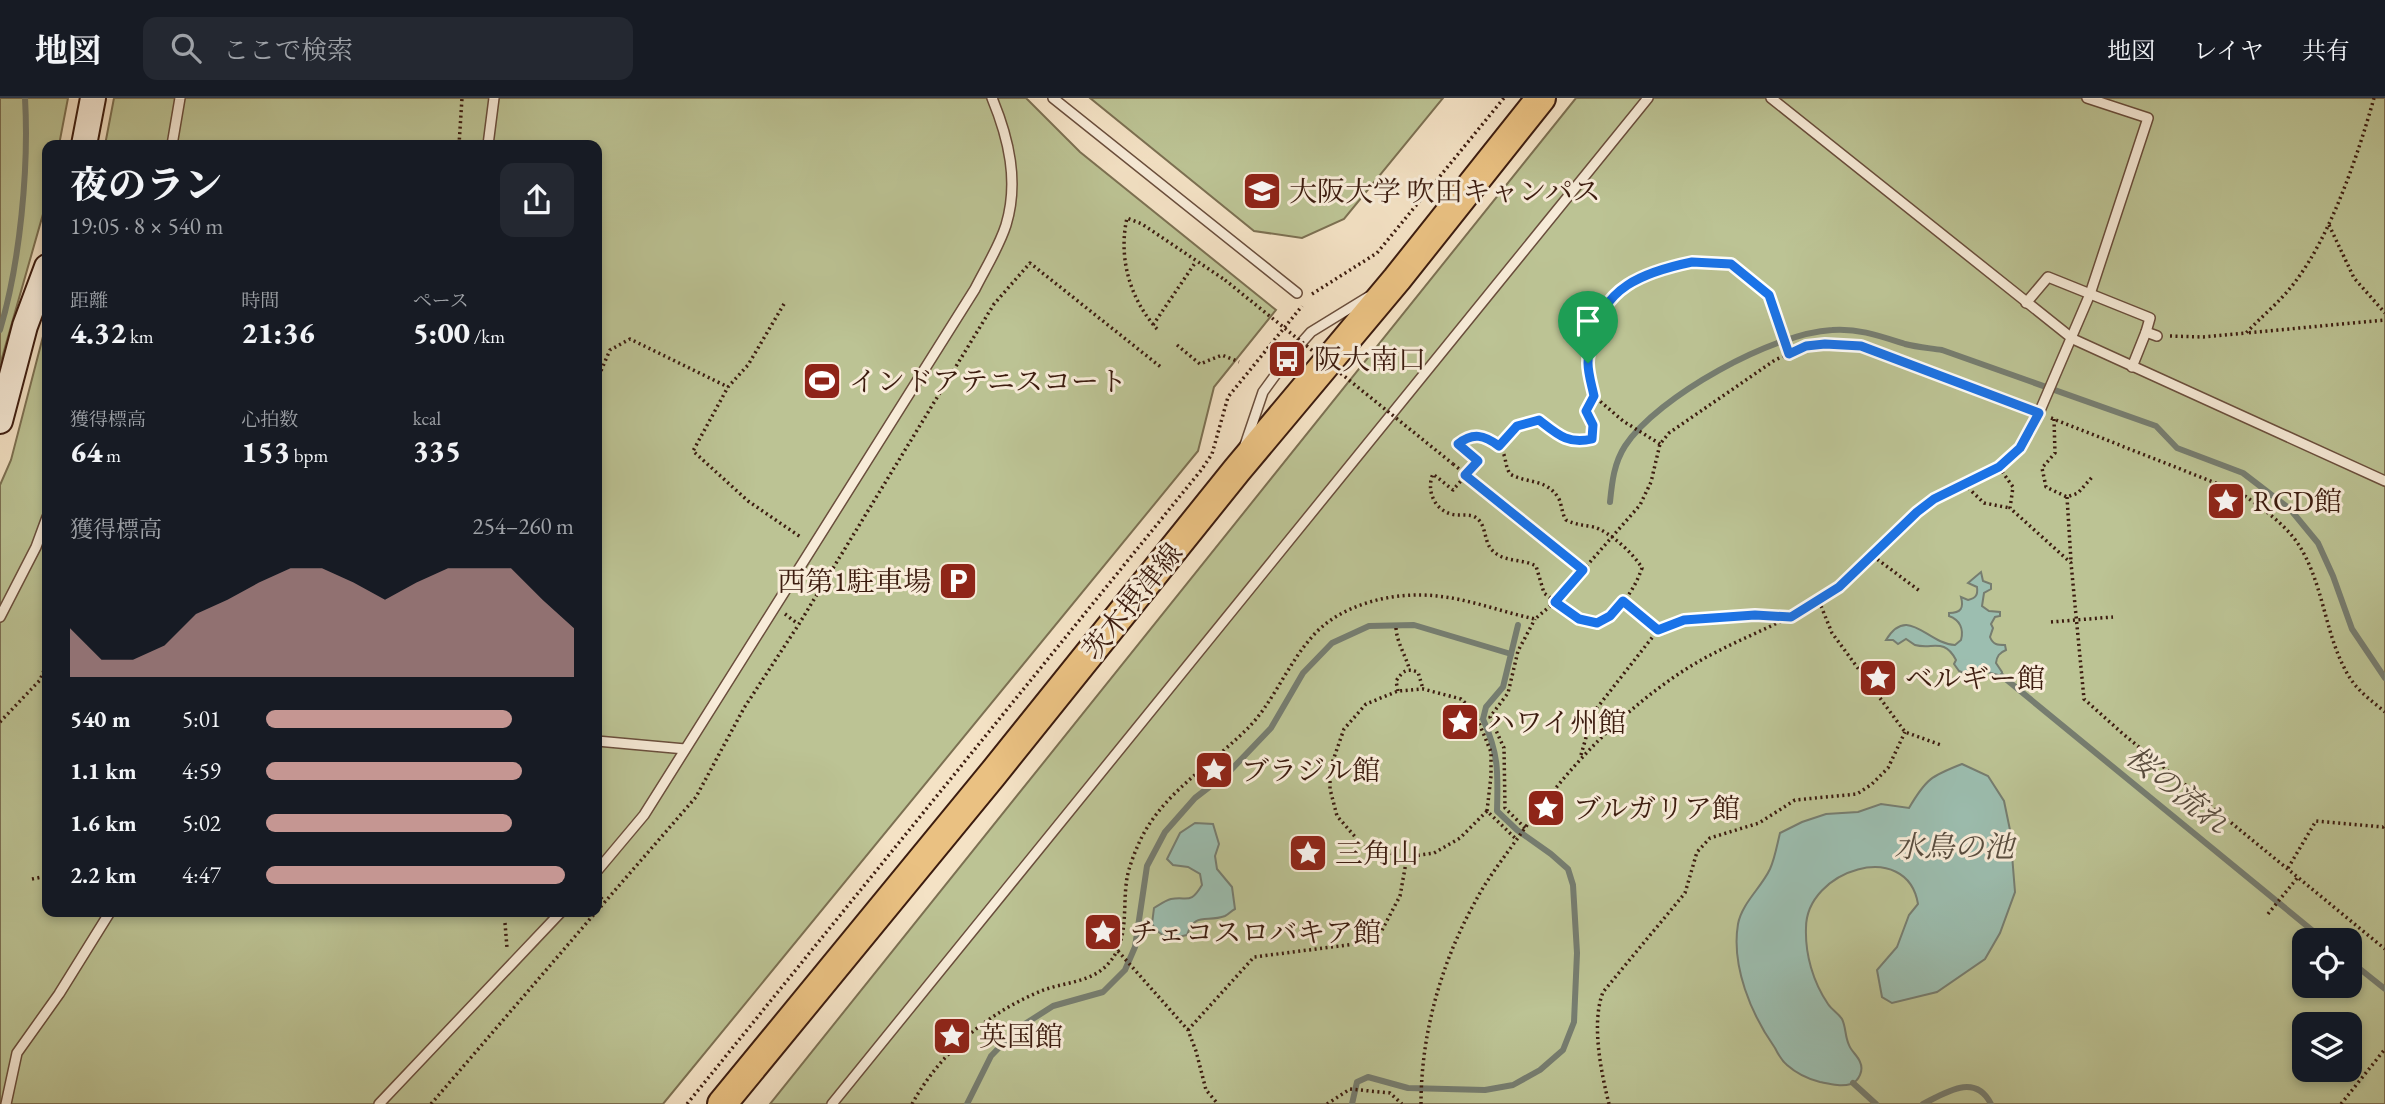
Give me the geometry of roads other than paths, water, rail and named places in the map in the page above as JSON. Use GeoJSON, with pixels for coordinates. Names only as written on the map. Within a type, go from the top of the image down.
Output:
{"type":"FeatureCollection","features":[{"type":"Feature","properties":{"kind":"main road"},"geometry":{"type":"LineString","coordinates":[[85,140],[93,98]]}},
{"type":"Feature","properties":{"kind":"main road","name":"茨木摂津線"},"geometry":{"type":"LineString","coordinates":[[722,1104],[992,775],[1237,470],[1397,279],[1541,98]]}},
{"type":"Feature","properties":{"kind":"main road"},"geometry":{"type":"LineString","coordinates":[[0,422],[25,326],[42,280]]}},
{"type":"Feature","properties":{"kind":"lane"},"geometry":{"type":"LineString","coordinates":[[173,140],[180,98]]}},
{"type":"Feature","properties":{"kind":"lane"},"geometry":{"type":"LineString","coordinates":[[489,140],[494,98]]}},
{"type":"Feature","properties":{"kind":"lane"},"geometry":{"type":"LineString","coordinates":[[602,866],[644,815],[975,289],[1006,225],[1013,177],[1004,127],[992,98]]}},
{"type":"Feature","properties":{"kind":"lane"},"geometry":{"type":"LineString","coordinates":[[1053,98],[1297,293]]}},
{"type":"Feature","properties":{"kind":"lane"},"geometry":{"type":"LineString","coordinates":[[832,1104],[1648,98]]}},
{"type":"Feature","properties":{"kind":"lane"},"geometry":{"type":"LineString","coordinates":[[1772,98],[2073,339],[2385,481]]}},
{"type":"Feature","properties":{"kind":"lane"},"geometry":{"type":"LineString","coordinates":[[2039,413],[2073,339],[2090,294],[2148,118],[2087,98]]}},
{"type":"Feature","properties":{"kind":"lane"},"geometry":{"type":"LineString","coordinates":[[2026,303],[2048,277],[2150,318],[2132,367]]}},
{"type":"Feature","properties":{"kind":"lane"},"geometry":{"type":"LineString","coordinates":[[2146,332],[2157,336]]}},
{"type":"Feature","properties":{"kind":"lane"},"geometry":{"type":"LineString","coordinates":[[0,617],[42,531]]}},
{"type":"Feature","properties":{"kind":"lane"},"geometry":{"type":"LineString","coordinates":[[602,741],[685,749]]}},
{"type":"Feature","properties":{"kind":"lane"},"geometry":{"type":"LineString","coordinates":[[6,1104],[17,1053],[59,994],[107,917]]}},
{"type":"Feature","properties":{"kind":"lane"},"geometry":{"type":"LineString","coordinates":[[379,1104],[556,917]]}},
{"type":"Feature","properties":{"kind":"water"},"geometry":{"type":"Polygon","coordinates":[[[1981,572],[1983,581],[1991,584],[1991,589],[1984,593],[1982,606],[1989,611],[2000,612],[2000,616],[1995,617],[1991,624],[1993,628],[1990,637],[1996,644],[2005,645],[2006,650],[1999,655],[1996,663],[2002,676],[1987,672],[1979,679],[1978,685],[1973,685],[1971,676],[1959,671],[1954,664],[1956,660],[1942,646],[1915,645],[1906,639],[1898,644],[1893,640],[1886,640],[1902,625],[1910,625],[1945,643],[1955,645],[1961,640],[1961,629],[1949,613],[1961,609],[1961,597],[1968,600],[1976,596],[1977,587],[1968,583],[1981,572]]]}},
{"type":"Feature","properties":{"kind":"water","name":"水鳥の池"},"geometry":{"type":"Polygon","coordinates":[[[1962,764],[1988,776],[2004,801],[2010,830],[2015,892],[2000,933],[1985,959],[1937,992],[1892,1003],[1882,997],[1877,970],[1897,947],[1909,915],[1918,904],[1910,884],[1896,872],[1878,867],[1858,870],[1839,878],[1822,890],[1810,908],[1806,928],[1811,968],[1828,1004],[1842,1019],[1848,1042],[1861,1065],[1861,1072],[1854,1083],[1843,1085],[1820,1082],[1802,1075],[1783,1062],[1766,1035],[1745,989],[1737,956],[1740,916],[1770,869],[1780,833],[1826,814],[1858,812],[1881,804],[1909,808],[1930,780],[1962,764]]]}},
{"type":"Feature","properties":{"kind":"water"},"geometry":{"type":"Polygon","coordinates":[[[1195,823],[1213,824],[1219,844],[1215,856],[1217,869],[1232,887],[1235,909],[1219,918],[1198,920],[1187,935],[1166,937],[1152,924],[1154,908],[1169,900],[1191,897],[1202,885],[1200,874],[1188,867],[1173,865],[1167,859],[1180,833],[1195,823]]]}},
{"type":"Feature","properties":{"kind":"waterway"},"geometry":{"type":"LineString","coordinates":[[0,330],[13,275],[22,215],[26,154],[25,98]]}},
{"type":"Feature","properties":{"kind":"waterway"},"geometry":{"type":"LineString","coordinates":[[1610,502],[1616,466],[1625,446],[1663,407],[1689,388],[1719,370],[1779,342],[1832,330],[1869,333],[1909,345],[1942,350],[2156,426],[2177,448],[2243,473],[2290,509],[2318,543],[2352,629],[2385,678]]}},
{"type":"Feature","properties":{"kind":"waterway"},"geometry":{"type":"LineString","coordinates":[[967,1104],[991,1056],[1017,1029],[1053,1006],[1103,992],[1125,970],[1135,947],[1147,866],[1165,832],[1195,798],[1230,771],[1271,728],[1303,673],[1332,643],[1369,626],[1414,625],[1511,654]]}},
{"type":"Feature","properties":{"kind":"waterway"},"geometry":{"type":"LineString","coordinates":[[1352,1104],[1357,1082],[1368,1077],[1408,1088],[1485,1090],[1513,1085],[1540,1070],[1563,1050],[1574,1022],[1577,953],[1573,885],[1568,869],[1497,811],[1496,764],[1483,719],[1486,707],[1503,687],[1518,625]]}},
{"type":"Feature","properties":{"kind":"waterway","name":"桜の流れ"},"geometry":{"type":"LineString","coordinates":[[2002,676],[2309,928]]}},
{"type":"Feature","properties":{"kind":"waterway","name":"桜の流れ"},"geometry":{"type":"LineString","coordinates":[[2362,971],[2385,989]]}},
{"type":"Feature","properties":{"kind":"waterway"},"geometry":{"type":"LineString","coordinates":[[1853,1083],[1876,1104]]}},
{"type":"Feature","properties":{"kind":"waterway"},"geometry":{"type":"LineString","coordinates":[[1923,1104],[1950,1091],[1968,1087],[1984,1094],[1991,1104]]}},
{"type":"Feature","properties":{"kind":"place","name":"大阪大学 吹田キャンパス"},"geometry":{"type":"Point","coordinates":[1262,191]}},
{"type":"Feature","properties":{"kind":"place","name":"阪大南口"},"geometry":{"type":"Point","coordinates":[1287,359]}},
{"type":"Feature","properties":{"kind":"place","name":"インドアテニスコート"},"geometry":{"type":"Point","coordinates":[822,381]}},
{"type":"Feature","properties":{"kind":"place","name":"RCD館"},"geometry":{"type":"Point","coordinates":[2226,501]}},
{"type":"Feature","properties":{"kind":"place","name":"西第1駐車場"},"geometry":{"type":"Point","coordinates":[958,581]}},
{"type":"Feature","properties":{"kind":"place","name":"ベルギー館"},"geometry":{"type":"Point","coordinates":[1878,678]}},
{"type":"Feature","properties":{"kind":"place","name":"ハワイ州館"},"geometry":{"type":"Point","coordinates":[1460,722]}},
{"type":"Feature","properties":{"kind":"place","name":"ブラジル館"},"geometry":{"type":"Point","coordinates":[1214,770]}},
{"type":"Feature","properties":{"kind":"place","name":"ブルガリア館"},"geometry":{"type":"Point","coordinates":[1546,808]}},
{"type":"Feature","properties":{"kind":"place","name":"三角山"},"geometry":{"type":"Point","coordinates":[1308,853]}},
{"type":"Feature","properties":{"kind":"place","name":"チェコスロバキア館"},"geometry":{"type":"Point","coordinates":[1103,932]}},
{"type":"Feature","properties":{"kind":"place","name":"英国館"},"geometry":{"type":"Point","coordinates":[952,1036]}}]}
